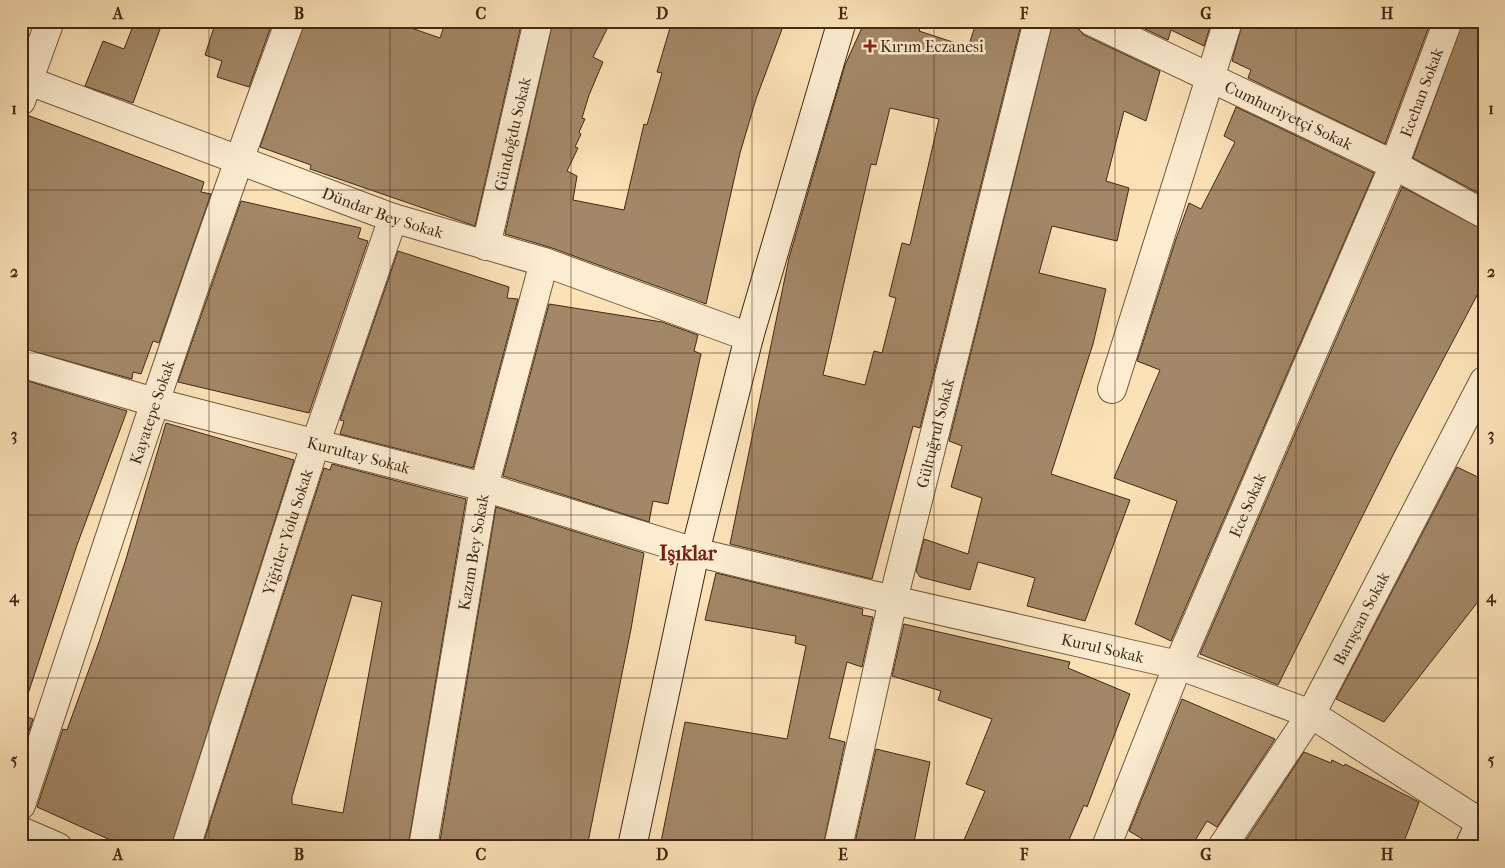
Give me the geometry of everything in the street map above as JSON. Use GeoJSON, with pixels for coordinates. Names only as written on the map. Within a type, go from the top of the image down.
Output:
{"type":"FeatureCollection","features":[{"type":"Feature","properties":{"kind":"street"},"geometry":{"type":"LineString","coordinates":[[24,87],[50,21]]}},
{"type":"Feature","properties":{"kind":"street","name":"Kayatepe Sokak"},"geometry":{"type":"LineString","coordinates":[[21,805],[154,402],[238,161],[290,21]]}},
{"type":"Feature","properties":{"kind":"street","name":"Gündoğdu Sokak"},"geometry":{"type":"LineString","coordinates":[[486,246],[538,21]]}},
{"type":"Feature","properties":{"kind":"street"},"geometry":{"type":"LineString","coordinates":[[632,847],[695,552],[749,336],[842,21]]}},
{"type":"Feature","properties":{"kind":"street","name":"Gültuğrul Sokak"},"geometry":{"type":"LineString","coordinates":[[838,847],[893,600],[1038,21]]}},
{"type":"Feature","properties":{"kind":"street","name":"Cumhuriyetçi Sokak"},"geometry":{"type":"LineString","coordinates":[[1091,21],[1394,165],[1484,214]]}},
{"type":"Feature","properties":{"kind":"street"},"geometry":{"type":"LineString","coordinates":[[1112,388],[1228,21]]}},
{"type":"Feature","properties":{"kind":"street","name":"Ecehan Sokak"},"geometry":{"type":"LineString","coordinates":[[1394,165],[1448,21]]}},
{"type":"Feature","properties":{"kind":"street","name":"Dündar Bey Sokak"},"geometry":{"type":"LineString","coordinates":[[24,87],[238,161],[392,218],[544,262],[749,336]]}},
{"type":"Feature","properties":{"kind":"street","name":"Ece Sokak"},"geometry":{"type":"LineString","coordinates":[[1106,847],[1178,665],[1394,165]]}},
{"type":"Feature","properties":{"kind":"street","name":"Yiğitler Yolu Sokak"},"geometry":{"type":"LineString","coordinates":[[186,847],[315,445],[392,218]]}},
{"type":"Feature","properties":{"kind":"street","name":"Kazım Bey Sokak"},"geometry":{"type":"LineString","coordinates":[[423,847],[484,487],[544,262]]}},
{"type":"Feature","properties":{"kind":"street","name":"Kurultay Sokak"},"geometry":{"type":"LineString","coordinates":[[21,363],[154,402],[484,487],[695,552]]}},
{"type":"Feature","properties":{"kind":"street","name":"Barışcan Sokak"},"geometry":{"type":"LineString","coordinates":[[1222,847],[1311,714],[1484,381]]}},
{"type":"Feature","properties":{"kind":"street","name":"Kurul Sokak"},"geometry":{"type":"LineString","coordinates":[[695,552],[893,600],[1178,665],[1311,714],[1479,827]]}},
{"type":"Feature","properties":{"kind":"street"},"geometry":{"type":"LineString","coordinates":[[21,831],[58,847]]}},
{"type":"Feature","properties":{"kind":"building"},"geometry":{"type":"Polygon","coordinates":[[[135,21],[163,21],[133,103],[85,86],[103,41],[124,49],[135,21]]]}},
{"type":"Feature","properties":{"kind":"building"},"geometry":{"type":"Polygon","coordinates":[[[216,21],[273,21],[249,87],[217,77],[222,61],[205,55],[216,21]]]}},
{"type":"Feature","properties":{"kind":"building"},"geometry":{"type":"Polygon","coordinates":[[[305,21],[391,21],[440,38],[446,21],[522,21],[475,226],[310,169],[311,165],[260,147],[305,21]]]}},
{"type":"Feature","properties":{"kind":"building"},"geometry":{"type":"Polygon","coordinates":[[[553,21],[611,21],[593,57],[603,62],[589,95],[582,118],[585,119],[575,147],[578,148],[567,171],[577,176],[573,200],[624,210],[644,124],[647,125],[662,73],[657,72],[672,21],[785,21],[756,99],[740,153],[706,304],[549,247],[505,234],[553,21]]]}},
{"type":"Feature","properties":{"kind":"building"},"geometry":{"type":"Polygon","coordinates":[[[865,21],[922,21],[919,31],[968,47],[977,21],[1022,21],[920,428],[913,426],[872,579],[730,544],[789,258],[845,65],[865,21]],[[890,108],[876,165],[871,164],[823,375],[865,385],[874,351],[882,353],[896,298],[889,296],[902,243],[910,245],[939,119],[890,108]]]}},
{"type":"Feature","properties":{"kind":"building"},"geometry":{"type":"Polygon","coordinates":[[[1053,21],[1076,21],[1078,29],[1084,35],[1160,71],[1146,121],[1124,111],[1106,181],[1129,188],[1117,241],[1052,226],[1039,273],[1106,289],[1093,344],[1051,474],[1130,500],[1085,621],[1027,606],[1035,578],[978,562],[970,590],[920,577],[916,571],[924,539],[968,554],[982,498],[951,487],[962,446],[949,441],[1053,21]]]}},
{"type":"Feature","properties":{"kind":"building"},"geometry":{"type":"Polygon","coordinates":[[[1128,21],[1212,21],[1204,46],[1171,30],[1168,40],[1128,21]]]}},
{"type":"Feature","properties":{"kind":"building"},"geometry":{"type":"Polygon","coordinates":[[[1243,21],[1431,21],[1385,144],[1248,78],[1251,70],[1232,61],[1243,21]]]}},
{"type":"Feature","properties":{"kind":"building"},"geometry":{"type":"Polygon","coordinates":[[[1463,21],[1484,21],[1484,196],[1413,158],[1463,21]]]}},
{"type":"Feature","properties":{"kind":"building"},"geometry":{"type":"Polygon","coordinates":[[[1236,107],[1374,173],[1171,641],[1135,624],[1177,501],[1114,478],[1160,370],[1137,361],[1176,239],[1189,203],[1201,209],[1235,142],[1224,136],[1236,107]]]}},
{"type":"Feature","properties":{"kind":"building"},"geometry":{"type":"Polygon","coordinates":[[[27,115],[204,182],[201,192],[211,194],[159,343],[153,341],[141,374],[133,372],[132,379],[21,348],[21,116],[27,115]]]}},
{"type":"Feature","properties":{"kind":"building"},"geometry":{"type":"Polygon","coordinates":[[[1402,187],[1484,230],[1484,282],[1395,451],[1278,685],[1200,654],[1402,187]]]}},
{"type":"Feature","properties":{"kind":"building"},"geometry":{"type":"Polygon","coordinates":[[[241,201],[361,228],[358,238],[368,241],[309,413],[178,382],[241,201]]]}},
{"type":"Feature","properties":{"kind":"building"},"geometry":{"type":"Polygon","coordinates":[[[398,251],[509,287],[507,298],[518,299],[473,468],[340,434],[344,421],[340,420],[398,251]]]}},
{"type":"Feature","properties":{"kind":"building"},"geometry":{"type":"Polygon","coordinates":[[[549,304],[662,322],[698,335],[694,351],[701,354],[668,504],[653,501],[649,522],[503,476],[549,304]]]}},
{"type":"Feature","properties":{"kind":"building"},"geometry":{"type":"Polygon","coordinates":[[[21,379],[127,411],[77,545],[26,700],[21,700],[21,379]]]}},
{"type":"Feature","properties":{"kind":"building"},"geometry":{"type":"Polygon","coordinates":[[[166,423],[294,460],[171,847],[126,847],[37,807],[63,729],[67,730],[99,642],[126,559],[166,423]]]}},
{"type":"Feature","properties":{"kind":"building"},"geometry":{"type":"Polygon","coordinates":[[[332,464],[466,499],[408,847],[202,847],[324,468],[330,470],[332,464]],[[352,595],[292,797],[292,804],[343,813],[382,602],[352,595]]]}},
{"type":"Feature","properties":{"kind":"building"},"geometry":{"type":"Polygon","coordinates":[[[1457,467],[1484,480],[1484,594],[1384,722],[1336,699],[1457,467]]]}},
{"type":"Feature","properties":{"kind":"building"},"geometry":{"type":"Polygon","coordinates":[[[496,507],[644,553],[631,629],[587,847],[439,847],[496,507]]]}},
{"type":"Feature","properties":{"kind":"building"},"geometry":{"type":"Polygon","coordinates":[[[716,573],[863,609],[862,615],[873,617],[862,667],[847,662],[829,738],[845,742],[823,847],[660,847],[685,722],[787,739],[806,646],[795,643],[796,636],[705,620],[716,573]]]}},
{"type":"Feature","properties":{"kind":"building"},"geometry":{"type":"Polygon","coordinates":[[[904,624],[1070,662],[1068,668],[1130,694],[1087,807],[1084,805],[1066,847],[961,847],[985,791],[966,784],[992,719],[938,700],[941,691],[892,676],[904,624]]]}},
{"type":"Feature","properties":{"kind":"building"},"geometry":{"type":"Polygon","coordinates":[[[1182,699],[1275,739],[1217,827],[1207,821],[1191,847],[1156,847],[1129,831],[1182,699]]]}},
{"type":"Feature","properties":{"kind":"building"},"geometry":{"type":"Polygon","coordinates":[[[21,715],[33,719],[21,755],[21,715]]]}},
{"type":"Feature","properties":{"kind":"building"},"geometry":{"type":"Polygon","coordinates":[[[876,749],[930,762],[913,847],[854,847],[876,749]]]}},
{"type":"Feature","properties":{"kind":"building"},"geometry":{"type":"Polygon","coordinates":[[[1304,752],[1331,763],[1332,760],[1344,766],[1345,764],[1419,802],[1402,847],[1251,847],[1244,843],[1304,752]]]}},
{"type":"Feature","properties":{"kind":"place","name":"Kırım Eczanesi"},"geometry":{"type":"Point","coordinates":[870,46]}},
{"type":"Feature","properties":{"kind":"district","name":"Işıklar"},"geometry":{"type":"Point","coordinates":[688,553]}}]}
